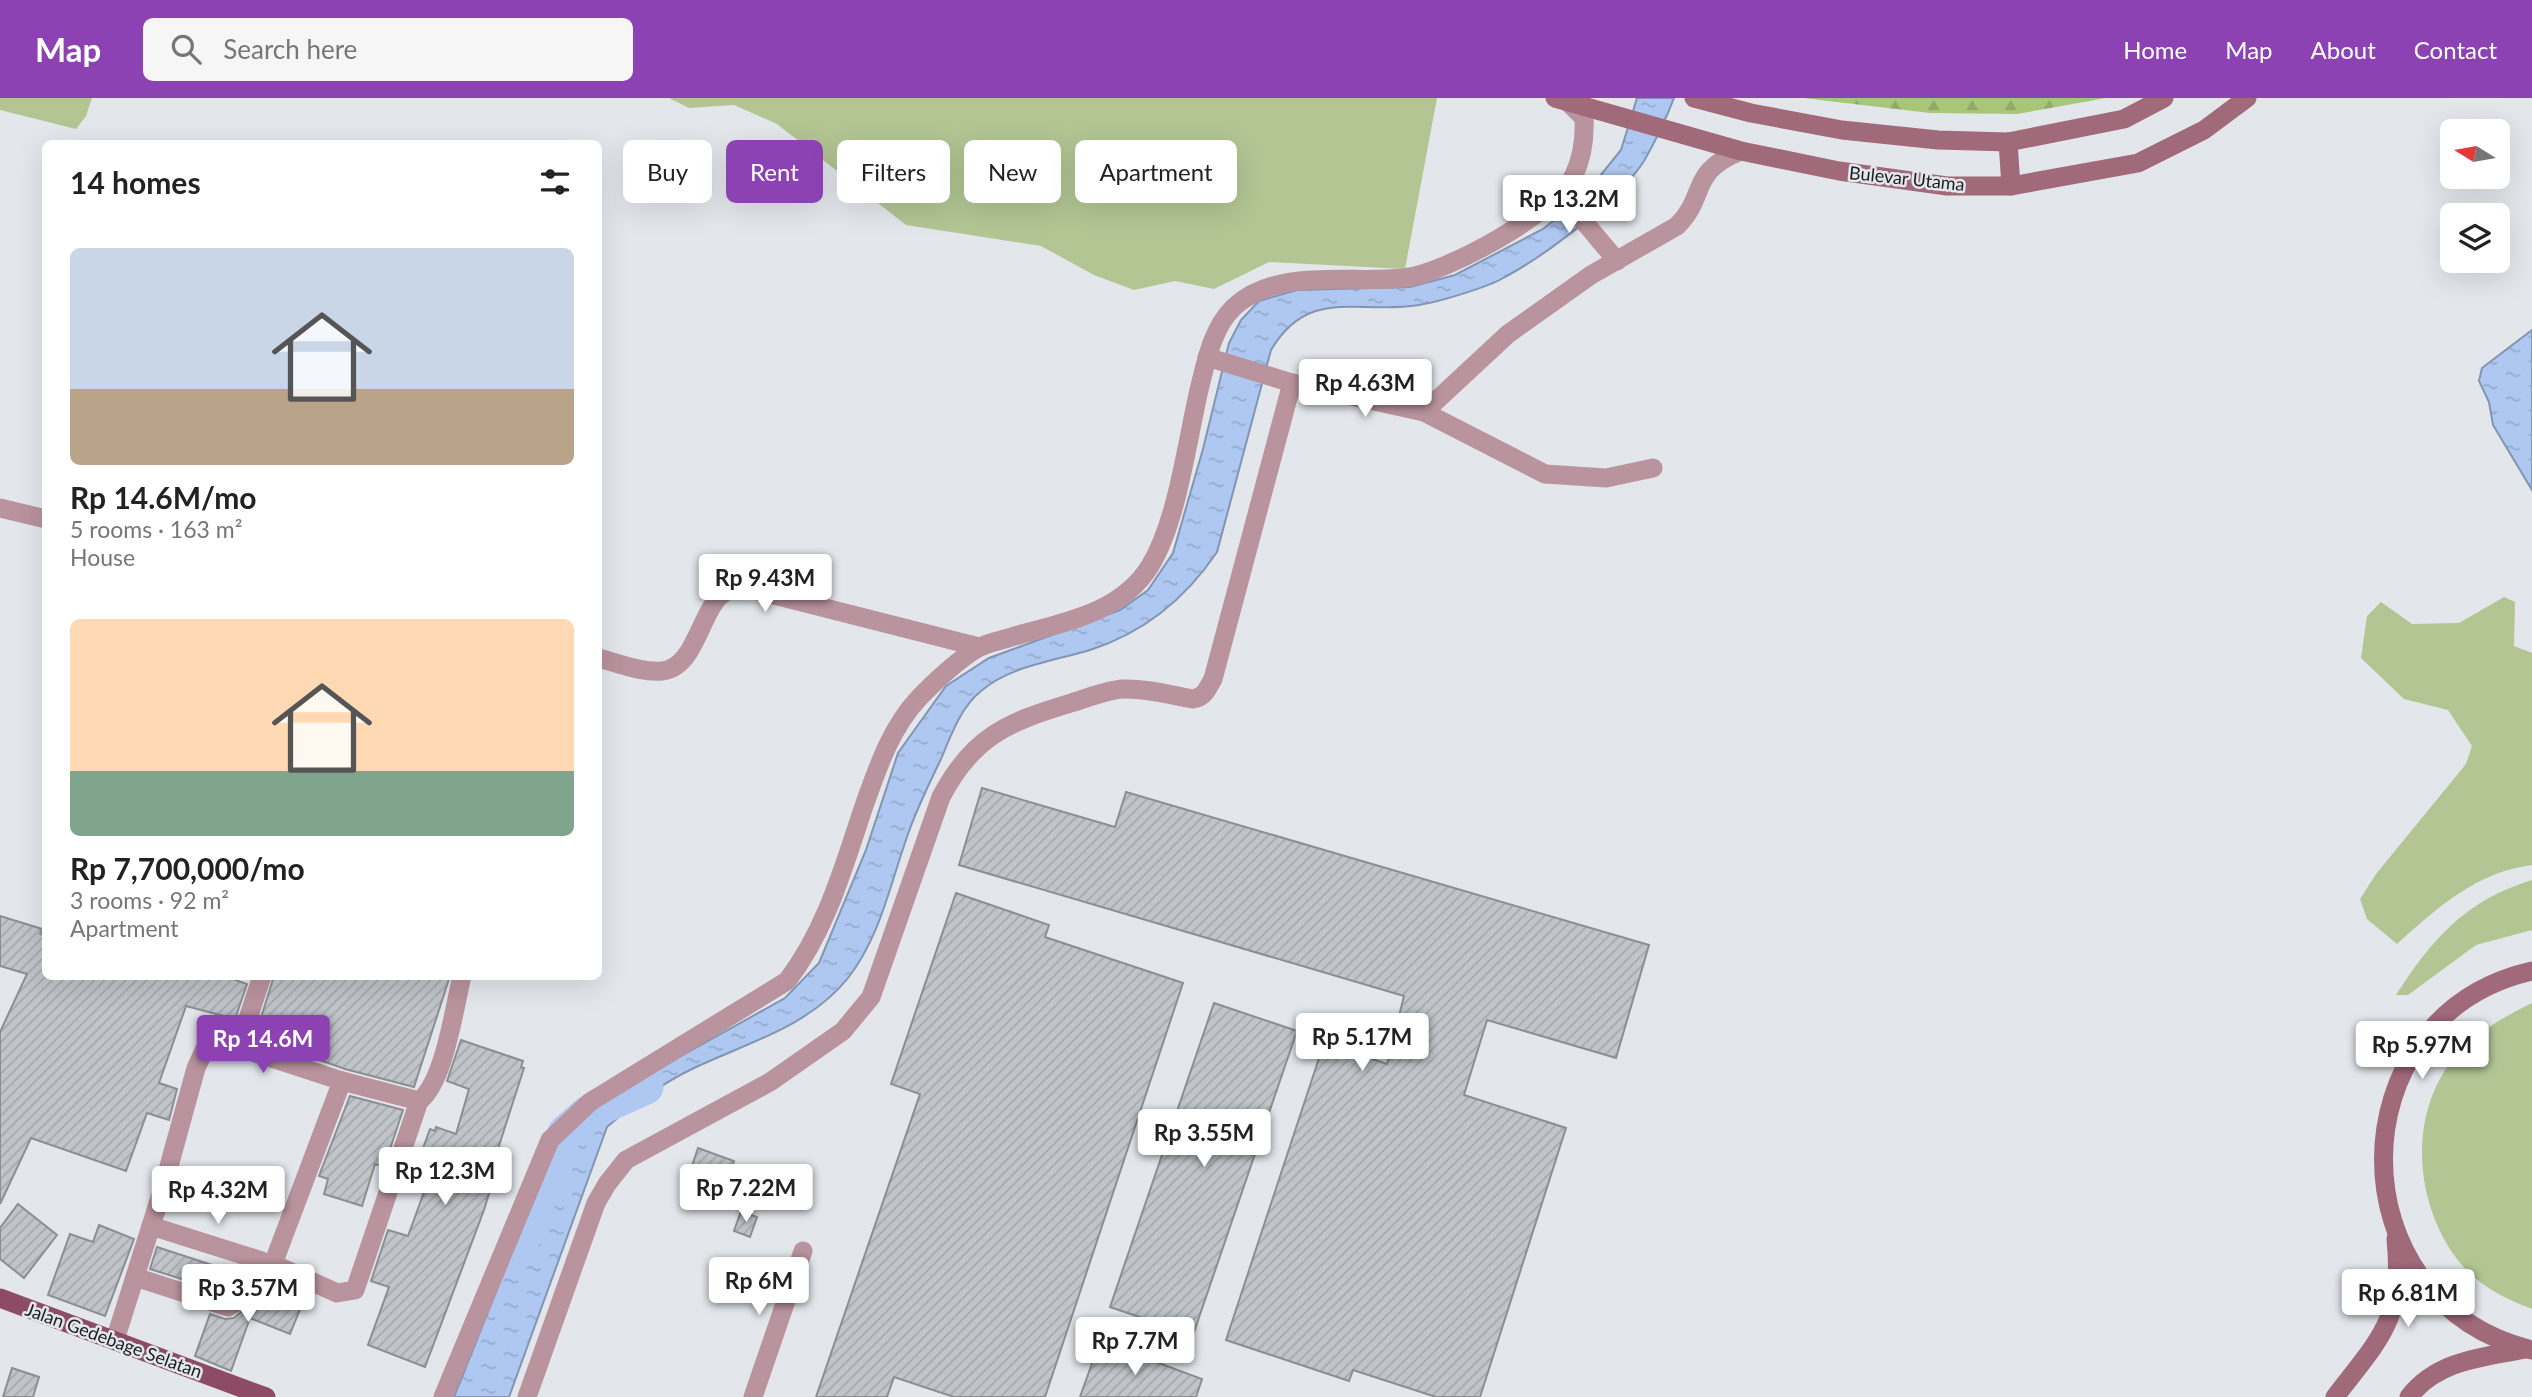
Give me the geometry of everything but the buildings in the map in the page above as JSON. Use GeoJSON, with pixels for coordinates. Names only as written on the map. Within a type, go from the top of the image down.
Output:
{"type":"FeatureCollection","features":[{"type":"Feature","properties":{"kind":"main road"},"geometry":{"type":"LineString","coordinates":[[1703,101],[1747,106],[1842,130],[1938,140],[2008,142],[2124,119],[2164,98]]}},
{"type":"Feature","properties":{"kind":"main road","name":"Bulevar Utama"},"geometry":{"type":"LineString","coordinates":[[1562,100],[1741,151],[1839,171],[1947,186],[2011,186],[2137,163],[2204,130],[2247,98]]}},
{"type":"Feature","properties":{"kind":"main road"},"geometry":{"type":"LineString","coordinates":[[2008,142],[2011,186]]}},
{"type":"Feature","properties":{"kind":"main road"},"geometry":{"type":"LineString","coordinates":[[2335,1397],[2378,1341],[2392,1316],[2398,1287],[2395,1233],[2382,1182],[2384,1130],[2398,1081],[2426,1037],[2463,1001],[2509,976],[2532,971]]}},
{"type":"Feature","properties":{"kind":"main road"},"geometry":{"type":"LineString","coordinates":[[2395,1233],[2421,1278],[2457,1315],[2484,1332],[2529,1349]]}},
{"type":"Feature","properties":{"kind":"main road","name":"Jalan Gedebage Selatan"},"geometry":{"type":"LineString","coordinates":[[0,1298],[266,1397]]}},
{"type":"Feature","properties":{"kind":"main road"},"geometry":{"type":"LineString","coordinates":[[2409,1397],[2426,1380],[2454,1364],[2529,1349]]}},
{"type":"Feature","properties":{"kind":"street"},"geometry":{"type":"LineString","coordinates":[[443,1397],[550,1140],[590,1102],[787,981],[808,954],[825,918],[880,760],[918,699],[979,647],[1089,615],[1130,593],[1150,566],[1165,535],[1214,359],[1232,309],[1255,290],[1304,281],[1406,278],[1442,268],[1478,251],[1564,198],[1574,177],[1585,141],[1584,118],[1562,100]]}},
{"type":"Feature","properties":{"kind":"street"},"geometry":{"type":"LineString","coordinates":[[1427,410],[1508,334],[1591,275],[1677,226],[1688,215],[1702,176],[1723,158],[1741,151]]}},
{"type":"Feature","properties":{"kind":"street"},"geometry":{"type":"LineString","coordinates":[[1564,198],[1617,261]]}},
{"type":"Feature","properties":{"kind":"street"},"geometry":{"type":"LineString","coordinates":[[1214,359],[1292,383],[1427,410],[1545,474],[1606,478],[1653,468]]}},
{"type":"Feature","properties":{"kind":"street"},"geometry":{"type":"LineString","coordinates":[[527,1397],[596,1203],[626,1160],[770,1082],[857,1017],[871,996],[941,797],[957,766],[977,747],[1029,716],[1104,693],[1131,689],[1193,699],[1206,692],[1213,679],[1292,383]]}},
{"type":"Feature","properties":{"kind":"street"},"geometry":{"type":"LineString","coordinates":[[0,508],[42,518]]}},
{"type":"Feature","properties":{"kind":"street"},"geometry":{"type":"LineString","coordinates":[[602,659],[650,671],[670,670],[685,657],[719,599],[729,590],[746,588],[979,647]]}},
{"type":"Feature","properties":{"kind":"street"},"geometry":{"type":"LineString","coordinates":[[239,1046],[261,980]]}},
{"type":"Feature","properties":{"kind":"street"},"geometry":{"type":"LineString","coordinates":[[151,1226],[274,1264],[337,1293],[355,1290],[418,1101],[430,1093],[437,1073],[461,980]]}},
{"type":"Feature","properties":{"kind":"street"},"geometry":{"type":"LineString","coordinates":[[115,1340],[196,1068],[208,1041],[214,1037],[342,1081],[418,1101]]}},
{"type":"Feature","properties":{"kind":"street"},"geometry":{"type":"LineString","coordinates":[[274,1264],[342,1081]]}},
{"type":"Feature","properties":{"kind":"street"},"geometry":{"type":"LineString","coordinates":[[753,1397],[803,1251]]}},
{"type":"Feature","properties":{"kind":"street"},"geometry":{"type":"LineString","coordinates":[[135,1277],[228,1307],[234,1303],[252,1258]]}},
{"type":"Feature","properties":{"kind":"green space"},"geometry":{"type":"Polygon","coordinates":[[[0,98],[92,98],[86,116],[76,129],[0,110],[0,98]]]}},
{"type":"Feature","properties":{"kind":"green space"},"geometry":{"type":"Polygon","coordinates":[[[669,98],[1437,98],[1405,269],[1269,262],[1214,289],[1175,281],[1134,290],[1094,275],[1041,246],[906,225],[878,203],[950,203],[950,140],[837,140],[837,171],[823,160],[823,140],[797,140],[777,124],[734,105],[689,108],[669,98]]]}},
{"type":"Feature","properties":{"kind":"green space"},"geometry":{"type":"Polygon","coordinates":[[[1803,98],[2106,98],[2017,114],[1930,113],[1803,98]]]}},
{"type":"Feature","properties":{"kind":"green space"},"geometry":{"type":"Polygon","coordinates":[[[2504,597],[2515,602],[2514,646],[2532,653],[2532,865],[2493,875],[2475,884],[2427,917],[2397,944],[2367,919],[2360,899],[2376,874],[2466,764],[2472,746],[2448,710],[2404,699],[2361,658],[2367,616],[2381,602],[2412,624],[2459,623],[2504,597]]]}},
{"type":"Feature","properties":{"kind":"green space"},"geometry":{"type":"Polygon","coordinates":[[[2532,880],[2532,930],[2476,945],[2408,995],[2396,995],[2437,939],[2469,910],[2509,888],[2532,880]]]}},
{"type":"Feature","properties":{"kind":"green space"},"geometry":{"type":"Polygon","coordinates":[[[2532,1003],[2532,1309],[2503,1296],[2476,1279],[2446,1243],[2427,1193],[2422,1140],[2435,1089],[2448,1066],[2466,1045],[2486,1029],[2532,1003]]]}},
{"type":"Feature","properties":{"kind":"water"},"geometry":{"type":"Polygon","coordinates":[[[1637,98],[1674,98],[1644,161],[1600,209],[1522,267],[1476,289],[1419,305],[1336,307],[1318,310],[1302,317],[1286,330],[1271,350],[1217,552],[1205,569],[1162,612],[1128,634],[1090,650],[1019,670],[993,683],[974,698],[957,722],[923,797],[876,928],[848,978],[833,995],[797,1021],[670,1081],[607,1127],[509,1397],[454,1397],[524,1222],[576,1133],[624,1088],[785,998],[819,963],[866,850],[898,753],[946,686],[989,658],[1120,610],[1148,590],[1173,553],[1203,449],[1229,343],[1241,320],[1259,301],[1297,290],[1410,287],[1455,275],[1543,229],[1583,197],[1621,150],[1637,98]]]}},
{"type":"Feature","properties":{"kind":"water"},"geometry":{"type":"Polygon","coordinates":[[[2532,330],[2532,490],[2493,425],[2489,402],[2479,381],[2482,368],[2532,330]]]}},
{"type":"Feature","properties":{"kind":"waterway"},"geometry":{"type":"LineString","coordinates":[[521,1243],[565,1133],[588,1113],[646,1087]]}}]}
